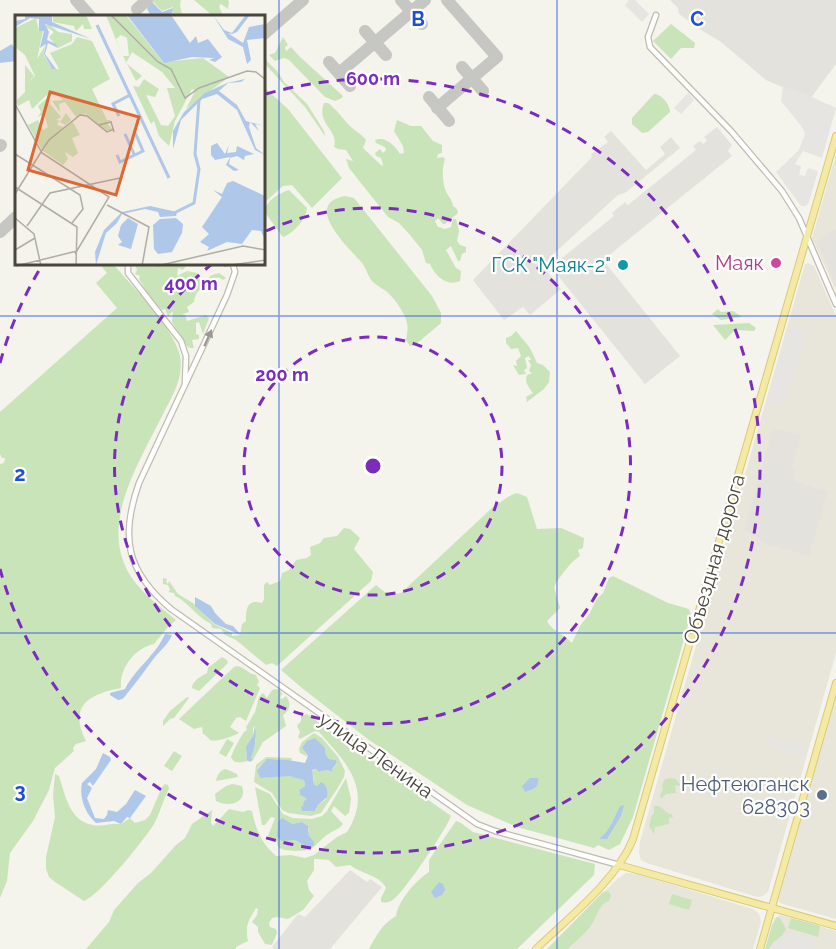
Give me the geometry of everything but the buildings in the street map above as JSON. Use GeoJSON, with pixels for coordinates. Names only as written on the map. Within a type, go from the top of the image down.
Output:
{"type":"FeatureCollection","features":[{"type":"Feature","properties":{"kind":"main road","name":"Объездная дорога"},"geometry":{"type":"LineString","coordinates":[[536,949],[619,865],[630,846],[836,136]]}},
{"type":"Feature","properties":{"kind":"main road"},"geometry":{"type":"LineString","coordinates":[[760,949],[836,683]]}},
{"type":"Feature","properties":{"kind":"main road","name":"улица Ленина"},"geometry":{"type":"LineString","coordinates":[[619,865],[836,926]]}},
{"type":"Feature","properties":{"kind":"street"},"geometry":{"type":"LineString","coordinates":[[656,15],[648,37],[650,47],[764,168],[791,204],[836,304]]}},
{"type":"Feature","properties":{"kind":"street"},"geometry":{"type":"LineString","coordinates":[[128,266],[128,273],[181,341],[186,356],[187,373],[184,391]]}},
{"type":"Feature","properties":{"kind":"street","name":"улица Ленина"},"geometry":{"type":"LineString","coordinates":[[233,266],[234,277],[184,391],[140,483],[128,522],[129,542],[142,578],[154,594],[171,609],[477,824],[619,865]]}},
{"type":"Feature","properties":{"kind":"street"},"geometry":{"type":"LineString","coordinates":[[186,356],[192,359],[199,358]]}},
{"type":"Feature","properties":{"kind":"shaded area"},"geometry":{"type":"Polygon","coordinates":[[[629,0],[635,0],[649,14],[642,22],[625,5],[629,0]]]}},
{"type":"Feature","properties":{"kind":"shaded area"},"geometry":{"type":"Polygon","coordinates":[[[670,0],[836,0],[836,64],[810,99],[766,80],[721,42],[679,14],[678,8],[670,0]]]}},
{"type":"Feature","properties":{"kind":"shaded area"},"geometry":{"type":"Polygon","coordinates":[[[783,87],[836,108],[822,158],[803,151],[795,164],[801,166],[799,175],[805,176],[808,168],[818,171],[806,206],[801,206],[776,172],[799,150],[805,134],[781,101],[783,87]]]}},
{"type":"Feature","properties":{"kind":"shaded area"},"geometry":{"type":"Polygon","coordinates":[[[688,93],[694,100],[681,114],[674,108],[688,93]]]}},
{"type":"Feature","properties":{"kind":"shaded area"},"geometry":{"type":"Polygon","coordinates":[[[717,127],[732,145],[728,151],[732,156],[603,260],[680,356],[645,384],[551,267],[614,216],[612,213],[625,202],[628,205],[696,150],[693,146],[700,141],[703,144],[707,141],[704,137],[717,127]]]}},
{"type":"Feature","properties":{"kind":"shaded area"},"geometry":{"type":"Polygon","coordinates":[[[611,131],[646,170],[665,154],[660,147],[671,137],[680,148],[625,193],[618,195],[549,258],[549,267],[546,270],[561,289],[530,315],[523,307],[504,320],[473,280],[592,157],[591,154],[608,142],[604,137],[611,131]]]}},
{"type":"Feature","properties":{"kind":"shaded area"},"geometry":{"type":"Polygon","coordinates":[[[836,154],[836,291],[812,238],[836,154]]]}},
{"type":"Feature","properties":{"kind":"shaded area"},"geometry":{"type":"Polygon","coordinates":[[[836,229],[836,286],[817,242],[836,229]]]}},
{"type":"Feature","properties":{"kind":"shaded area"},"geometry":{"type":"Polygon","coordinates":[[[805,264],[814,266],[836,316],[836,653],[768,892],[757,897],[647,863],[641,860],[639,853],[640,842],[805,264]]]}},
{"type":"Feature","properties":{"kind":"shaded area"},"geometry":{"type":"Polygon","coordinates":[[[788,327],[808,334],[784,407],[766,403],[788,327]]]}},
{"type":"Feature","properties":{"kind":"shaded area"},"geometry":{"type":"Polygon","coordinates":[[[773,428],[801,435],[792,468],[796,470],[793,481],[828,491],[809,556],[762,542],[745,529],[773,428]]]}},
{"type":"Feature","properties":{"kind":"shaded area"},"geometry":{"type":"Polygon","coordinates":[[[836,697],[836,919],[783,904],[779,902],[779,898],[836,697]]]}},
{"type":"Feature","properties":{"kind":"shaded area"},"geometry":{"type":"Polygon","coordinates":[[[768,737],[805,747],[802,757],[771,748],[768,737]]]}},
{"type":"Feature","properties":{"kind":"shaded area"},"geometry":{"type":"Polygon","coordinates":[[[350,870],[367,882],[370,879],[382,887],[330,949],[274,949],[272,947],[298,914],[305,917],[350,870]]]}},
{"type":"Feature","properties":{"kind":"shaded area"},"geometry":{"type":"Polygon","coordinates":[[[626,873],[637,874],[753,909],[759,914],[761,922],[753,949],[548,949],[617,879],[626,873]]]}},
{"type":"Feature","properties":{"kind":"shaded area"},"geometry":{"type":"Polygon","coordinates":[[[781,915],[836,931],[836,949],[766,949],[775,918],[781,915]]]}},
{"type":"Feature","properties":{"kind":"shaded area"},"geometry":{"type":"Polygon","coordinates":[[[787,931],[817,939],[814,949],[771,949],[786,935],[787,931]]]}},
{"type":"Feature","properties":{"kind":"green space"},"geometry":{"type":"Polygon","coordinates":[[[147,0],[181,0],[182,15],[173,15],[173,7],[162,11],[152,1],[147,0]]]}},
{"type":"Feature","properties":{"kind":"green space"},"geometry":{"type":"Polygon","coordinates":[[[194,0],[228,0],[228,9],[221,4],[219,6],[223,15],[212,15],[194,0]]]}},
{"type":"Feature","properties":{"kind":"green space"},"geometry":{"type":"Polygon","coordinates":[[[671,24],[695,43],[694,48],[681,48],[671,59],[653,41],[671,24]]]}},
{"type":"Feature","properties":{"kind":"green space"},"geometry":{"type":"Polygon","coordinates":[[[283,37],[288,45],[285,47],[286,51],[291,47],[343,96],[342,98],[335,101],[325,97],[289,60],[284,58],[275,61],[269,55],[275,53],[283,37]]]}},
{"type":"Feature","properties":{"kind":"green space"},"geometry":{"type":"Polygon","coordinates":[[[266,60],[284,82],[307,104],[325,136],[305,107],[266,65],[266,60]]]}},
{"type":"Feature","properties":{"kind":"green space"},"geometry":{"type":"Polygon","coordinates":[[[266,89],[288,109],[342,178],[312,208],[292,185],[283,186],[266,201],[266,89]]]}},
{"type":"Feature","properties":{"kind":"green space"},"geometry":{"type":"Polygon","coordinates":[[[654,94],[665,100],[670,112],[648,132],[642,133],[632,124],[632,118],[654,94]]]}},
{"type":"Feature","properties":{"kind":"green space"},"geometry":{"type":"Polygon","coordinates":[[[324,103],[332,106],[366,140],[363,148],[382,166],[381,158],[375,153],[380,149],[383,153],[386,150],[375,140],[383,139],[393,145],[400,154],[404,153],[403,146],[394,131],[397,120],[411,126],[421,126],[433,141],[442,145],[442,153],[438,154],[437,158],[445,159],[444,185],[458,213],[445,224],[438,218],[435,221],[438,227],[445,229],[451,227],[453,219],[456,219],[459,231],[457,241],[466,247],[466,252],[458,261],[451,246],[446,250],[456,268],[461,271],[460,281],[451,283],[435,273],[430,264],[426,263],[422,250],[410,235],[399,223],[388,217],[349,168],[346,159],[353,161],[346,150],[334,147],[335,141],[323,117],[324,103]]]}},
{"type":"Feature","properties":{"kind":"green space"},"geometry":{"type":"Polygon","coordinates":[[[289,190],[307,208],[305,217],[299,225],[284,237],[266,214],[268,204],[281,193],[289,190]]]}},
{"type":"Feature","properties":{"kind":"green space"},"geometry":{"type":"Polygon","coordinates":[[[345,196],[354,198],[432,296],[441,313],[441,323],[415,345],[410,346],[406,340],[407,323],[397,304],[388,293],[372,281],[362,263],[332,227],[327,208],[333,201],[345,196]]]}},
{"type":"Feature","properties":{"kind":"green space"},"geometry":{"type":"Polygon","coordinates":[[[115,266],[152,308],[170,333],[180,356],[177,386],[137,466],[122,505],[119,525],[119,544],[128,572],[146,594],[176,620],[154,644],[135,654],[130,660],[123,673],[121,688],[91,698],[81,710],[79,719],[86,741],[76,744],[74,751],[55,768],[49,790],[33,821],[10,853],[7,881],[0,898],[0,464],[4,463],[5,458],[2,458],[0,454],[0,412],[117,308],[96,283],[107,273],[102,267],[115,266]]]}},
{"type":"Feature","properties":{"kind":"green space"},"geometry":{"type":"Polygon","coordinates":[[[136,266],[186,266],[183,270],[178,268],[177,276],[187,271],[197,273],[198,279],[205,280],[219,273],[226,278],[223,280],[218,277],[200,289],[194,302],[187,307],[189,312],[182,314],[185,315],[187,321],[206,315],[209,318],[203,334],[199,322],[196,323],[196,334],[199,335],[199,339],[192,340],[194,348],[187,346],[172,322],[173,311],[168,316],[165,309],[162,310],[151,299],[139,279],[140,276],[135,274],[136,266]]]}},
{"type":"Feature","properties":{"kind":"green space"},"geometry":{"type":"Polygon","coordinates":[[[718,309],[721,312],[733,311],[742,317],[721,320],[712,314],[718,309]]]}},
{"type":"Feature","properties":{"kind":"green space"},"geometry":{"type":"Polygon","coordinates":[[[749,323],[756,328],[754,331],[735,330],[725,340],[713,325],[749,323]]]}},
{"type":"Feature","properties":{"kind":"green space"},"geometry":{"type":"Polygon","coordinates":[[[516,331],[530,348],[537,363],[550,372],[549,382],[544,389],[527,402],[526,397],[533,393],[526,380],[527,375],[532,373],[529,371],[531,365],[528,360],[531,360],[529,356],[525,358],[526,374],[519,375],[513,365],[517,366],[516,361],[521,356],[518,348],[511,349],[506,343],[506,338],[516,331]]]}},
{"type":"Feature","properties":{"kind":"green space"},"geometry":{"type":"Polygon","coordinates":[[[517,493],[527,497],[537,529],[561,528],[584,538],[583,548],[578,550],[580,556],[573,561],[554,587],[560,608],[547,621],[572,643],[596,600],[603,593],[609,578],[613,576],[668,603],[689,609],[691,615],[633,817],[620,844],[609,850],[598,845],[594,848],[517,827],[467,805],[369,740],[281,670],[376,585],[387,593],[401,593],[493,507],[517,493]]]}},
{"type":"Feature","properties":{"kind":"green space"},"geometry":{"type":"Polygon","coordinates":[[[344,528],[350,529],[360,538],[354,549],[373,572],[371,581],[277,666],[272,663],[266,665],[236,640],[225,635],[221,629],[212,628],[211,624],[174,593],[168,592],[170,590],[168,585],[163,584],[163,578],[167,579],[166,582],[168,584],[169,581],[178,594],[193,603],[214,624],[232,633],[232,636],[240,635],[242,624],[246,621],[248,606],[253,602],[262,603],[264,599],[264,585],[267,582],[270,585],[280,581],[282,573],[289,570],[296,560],[311,555],[310,547],[320,543],[324,538],[337,536],[344,528]]]}},
{"type":"Feature","properties":{"kind":"green space"},"geometry":{"type":"Polygon","coordinates":[[[222,657],[228,663],[199,691],[192,688],[195,681],[207,673],[208,668],[222,657]]]}},
{"type":"Feature","properties":{"kind":"green space"},"geometry":{"type":"Polygon","coordinates":[[[237,666],[256,675],[259,682],[257,685],[260,688],[246,721],[240,717],[236,718],[230,727],[239,733],[212,741],[203,734],[202,727],[194,729],[179,719],[237,666]]]}},
{"type":"Feature","properties":{"kind":"green space"},"geometry":{"type":"Polygon","coordinates":[[[276,689],[282,694],[280,698],[286,696],[289,701],[289,708],[283,715],[286,726],[263,742],[253,760],[251,758],[256,740],[255,726],[246,753],[248,761],[234,761],[232,754],[247,730],[246,727],[255,712],[259,697],[263,693],[267,698],[272,690],[276,689]]]}},
{"type":"Feature","properties":{"kind":"green space"},"geometry":{"type":"Polygon","coordinates":[[[187,697],[189,698],[174,718],[163,726],[163,721],[170,711],[187,697]]]}},
{"type":"Feature","properties":{"kind":"green space"},"geometry":{"type":"Polygon","coordinates":[[[307,714],[451,816],[425,859],[399,894],[390,902],[381,902],[386,888],[380,880],[350,865],[336,867],[329,860],[314,859],[314,870],[307,881],[309,890],[314,896],[303,910],[288,919],[272,918],[269,923],[270,927],[276,929],[277,933],[272,945],[265,944],[258,932],[258,927],[252,922],[257,915],[258,909],[256,908],[248,924],[248,941],[236,949],[86,949],[109,922],[114,910],[138,883],[185,838],[192,824],[212,810],[211,823],[213,826],[229,809],[252,811],[260,836],[276,856],[291,855],[305,858],[314,855],[347,832],[358,804],[354,779],[339,755],[319,732],[315,731],[300,739],[298,737],[300,732],[297,726],[301,721],[301,716],[307,714]]]}},
{"type":"Feature","properties":{"kind":"green space"},"geometry":{"type":"Polygon","coordinates":[[[314,733],[322,738],[338,757],[345,771],[344,777],[321,813],[311,816],[288,813],[282,810],[272,793],[254,782],[256,765],[266,757],[292,758],[291,761],[267,761],[257,770],[265,778],[285,776],[304,780],[305,786],[299,790],[300,795],[307,799],[302,811],[316,810],[318,805],[326,799],[320,783],[317,786],[314,784],[311,771],[316,769],[319,772],[327,770],[333,772],[332,769],[337,764],[336,760],[329,759],[325,748],[316,739],[310,740],[302,748],[308,757],[300,753],[302,742],[314,733]]]}},
{"type":"Feature","properties":{"kind":"green space"},"geometry":{"type":"Polygon","coordinates":[[[227,739],[234,743],[226,757],[219,753],[227,739]]]}},
{"type":"Feature","properties":{"kind":"green space"},"geometry":{"type":"Polygon","coordinates":[[[174,751],[182,756],[172,771],[164,766],[174,751]]]}},
{"type":"Feature","properties":{"kind":"green space"},"geometry":{"type":"Polygon","coordinates":[[[226,769],[237,774],[238,777],[216,781],[219,773],[226,769]]]}},
{"type":"Feature","properties":{"kind":"green space"},"geometry":{"type":"Polygon","coordinates":[[[55,774],[59,776],[73,812],[85,822],[96,825],[121,824],[130,818],[135,823],[145,820],[150,815],[162,787],[165,784],[169,789],[154,824],[141,842],[111,878],[84,901],[49,877],[46,869],[46,857],[55,817],[53,795],[55,774]]]}},
{"type":"Feature","properties":{"kind":"green space"},"geometry":{"type":"Polygon","coordinates":[[[346,778],[351,799],[349,813],[345,816],[334,806],[331,811],[343,824],[312,848],[294,851],[281,849],[277,842],[268,836],[275,818],[271,817],[265,825],[262,825],[255,787],[270,794],[283,814],[293,818],[312,819],[322,816],[346,778]],[[302,822],[278,827],[283,840],[295,840],[305,846],[309,836],[308,826],[302,822]]]}},
{"type":"Feature","properties":{"kind":"green space"},"geometry":{"type":"Polygon","coordinates":[[[676,779],[681,786],[675,785],[676,793],[666,794],[661,799],[664,780],[676,779]]]}},
{"type":"Feature","properties":{"kind":"green space"},"geometry":{"type":"Polygon","coordinates":[[[232,784],[242,786],[243,792],[240,800],[232,804],[216,801],[215,794],[232,784]]]}},
{"type":"Feature","properties":{"kind":"green space"},"geometry":{"type":"Polygon","coordinates":[[[654,806],[659,806],[673,817],[669,818],[669,824],[655,827],[654,834],[649,826],[654,814],[654,806]]]}},
{"type":"Feature","properties":{"kind":"green space"},"geometry":{"type":"Polygon","coordinates":[[[456,821],[473,832],[595,864],[594,875],[517,949],[369,949],[383,927],[396,916],[408,891],[429,872],[429,860],[456,821]]]}},
{"type":"Feature","properties":{"kind":"green space"},"geometry":{"type":"Polygon","coordinates":[[[608,891],[611,895],[609,901],[601,907],[584,934],[568,949],[547,949],[603,892],[608,891]]]}},
{"type":"Feature","properties":{"kind":"green space"},"geometry":{"type":"Polygon","coordinates":[[[672,894],[692,900],[689,910],[669,904],[672,894]]]}},
{"type":"Feature","properties":{"kind":"green space"},"geometry":{"type":"Polygon","coordinates":[[[777,917],[786,929],[769,949],[765,949],[772,925],[777,917]]]}},
{"type":"Feature","properties":{"kind":"green space"},"geometry":{"type":"Polygon","coordinates":[[[791,918],[820,926],[818,937],[788,928],[791,918]]]}},
{"type":"Feature","properties":{"kind":"water"},"geometry":{"type":"Polygon","coordinates":[[[151,1],[162,12],[173,8],[172,15],[150,15],[147,9],[151,1]]]}},
{"type":"Feature","properties":{"kind":"water"},"geometry":{"type":"Polygon","coordinates":[[[12,44],[15,49],[15,61],[0,63],[0,51],[12,44]]]}},
{"type":"Feature","properties":{"kind":"water"},"geometry":{"type":"Polygon","coordinates":[[[195,597],[211,606],[226,624],[233,626],[241,635],[215,624],[195,606],[195,597]]]}},
{"type":"Feature","properties":{"kind":"water"},"geometry":{"type":"Polygon","coordinates":[[[165,634],[172,635],[167,644],[124,697],[118,700],[110,695],[110,693],[125,689],[165,634]]]}},
{"type":"Feature","properties":{"kind":"water"},"geometry":{"type":"Polygon","coordinates":[[[255,726],[255,742],[251,758],[253,760],[250,762],[247,760],[246,747],[253,736],[255,726]]]}},
{"type":"Feature","properties":{"kind":"water"},"geometry":{"type":"Polygon","coordinates":[[[315,738],[325,748],[329,759],[336,760],[337,763],[332,769],[333,772],[312,770],[314,784],[317,786],[321,782],[325,785],[327,797],[315,811],[302,811],[301,807],[307,799],[300,795],[299,790],[305,786],[304,780],[289,776],[260,778],[257,770],[267,759],[305,763],[308,756],[302,748],[307,741],[315,738]]]}},
{"type":"Feature","properties":{"kind":"water"},"geometry":{"type":"Polygon","coordinates":[[[103,753],[111,760],[93,786],[90,782],[87,784],[92,788],[87,798],[95,818],[104,819],[108,810],[117,812],[126,804],[135,790],[146,796],[130,818],[127,817],[121,824],[114,821],[96,823],[89,815],[82,800],[82,783],[96,769],[103,753]]]}},
{"type":"Feature","properties":{"kind":"water"},"geometry":{"type":"Polygon","coordinates":[[[530,778],[538,778],[538,784],[535,788],[525,792],[522,786],[530,778]]]}},
{"type":"Feature","properties":{"kind":"water"},"geometry":{"type":"Polygon","coordinates":[[[624,805],[621,816],[607,839],[599,839],[609,828],[620,806],[624,805]]]}},
{"type":"Feature","properties":{"kind":"water"},"geometry":{"type":"Polygon","coordinates":[[[282,818],[292,824],[302,822],[308,826],[309,836],[314,846],[307,847],[295,840],[282,841],[277,837],[278,822],[282,818]]]}},
{"type":"Feature","properties":{"kind":"water"},"geometry":{"type":"Polygon","coordinates":[[[439,882],[443,884],[445,890],[442,895],[435,898],[431,892],[439,882]]]}},
{"type":"Feature","properties":{"kind":"taxiway"},"geometry":{"type":"LineString","coordinates":[[76,0],[89,15]]}},
{"type":"Feature","properties":{"kind":"taxiway"},"geometry":{"type":"LineString","coordinates":[[137,9],[147,0]]}},
{"type":"Feature","properties":{"kind":"taxiway"},"geometry":{"type":"LineString","coordinates":[[266,32],[303,0]]}},
{"type":"Feature","properties":{"kind":"taxiway"},"geometry":{"type":"LineString","coordinates":[[401,0],[422,24]]}},
{"type":"Feature","properties":{"kind":"taxiway"},"geometry":{"type":"LineString","coordinates":[[339,73],[425,0]]}},
{"type":"Feature","properties":{"kind":"taxiway"},"geometry":{"type":"LineString","coordinates":[[437,108],[497,57],[447,0]]}},
{"type":"Feature","properties":{"kind":"taxiway"},"geometry":{"type":"LineString","coordinates":[[365,31],[386,55]]}},
{"type":"Feature","properties":{"kind":"taxiway"},"geometry":{"type":"LineString","coordinates":[[329,62],[350,86]]}},
{"type":"Feature","properties":{"kind":"taxiway"},"geometry":{"type":"LineString","coordinates":[[462,67],[483,91]]}},
{"type":"Feature","properties":{"kind":"taxiway"},"geometry":{"type":"LineString","coordinates":[[429,97],[449,121]]}},
{"type":"Feature","properties":{"kind":"taxiway"},"geometry":{"type":"LineString","coordinates":[[0,232],[15,218]]}},
{"type":"Feature","properties":{"kind":"place","name":"Маяк"},"geometry":{"type":"Point","coordinates":[776,263]}},
{"type":"Feature","properties":{"kind":"place","name":"ГСК \"Маяк-2\""},"geometry":{"type":"Point","coordinates":[623,265]}},
{"type":"Feature","properties":{"kind":"place","name":"Нефтеюганск 628303"},"geometry":{"type":"Point","coordinates":[822,795]}}]}
